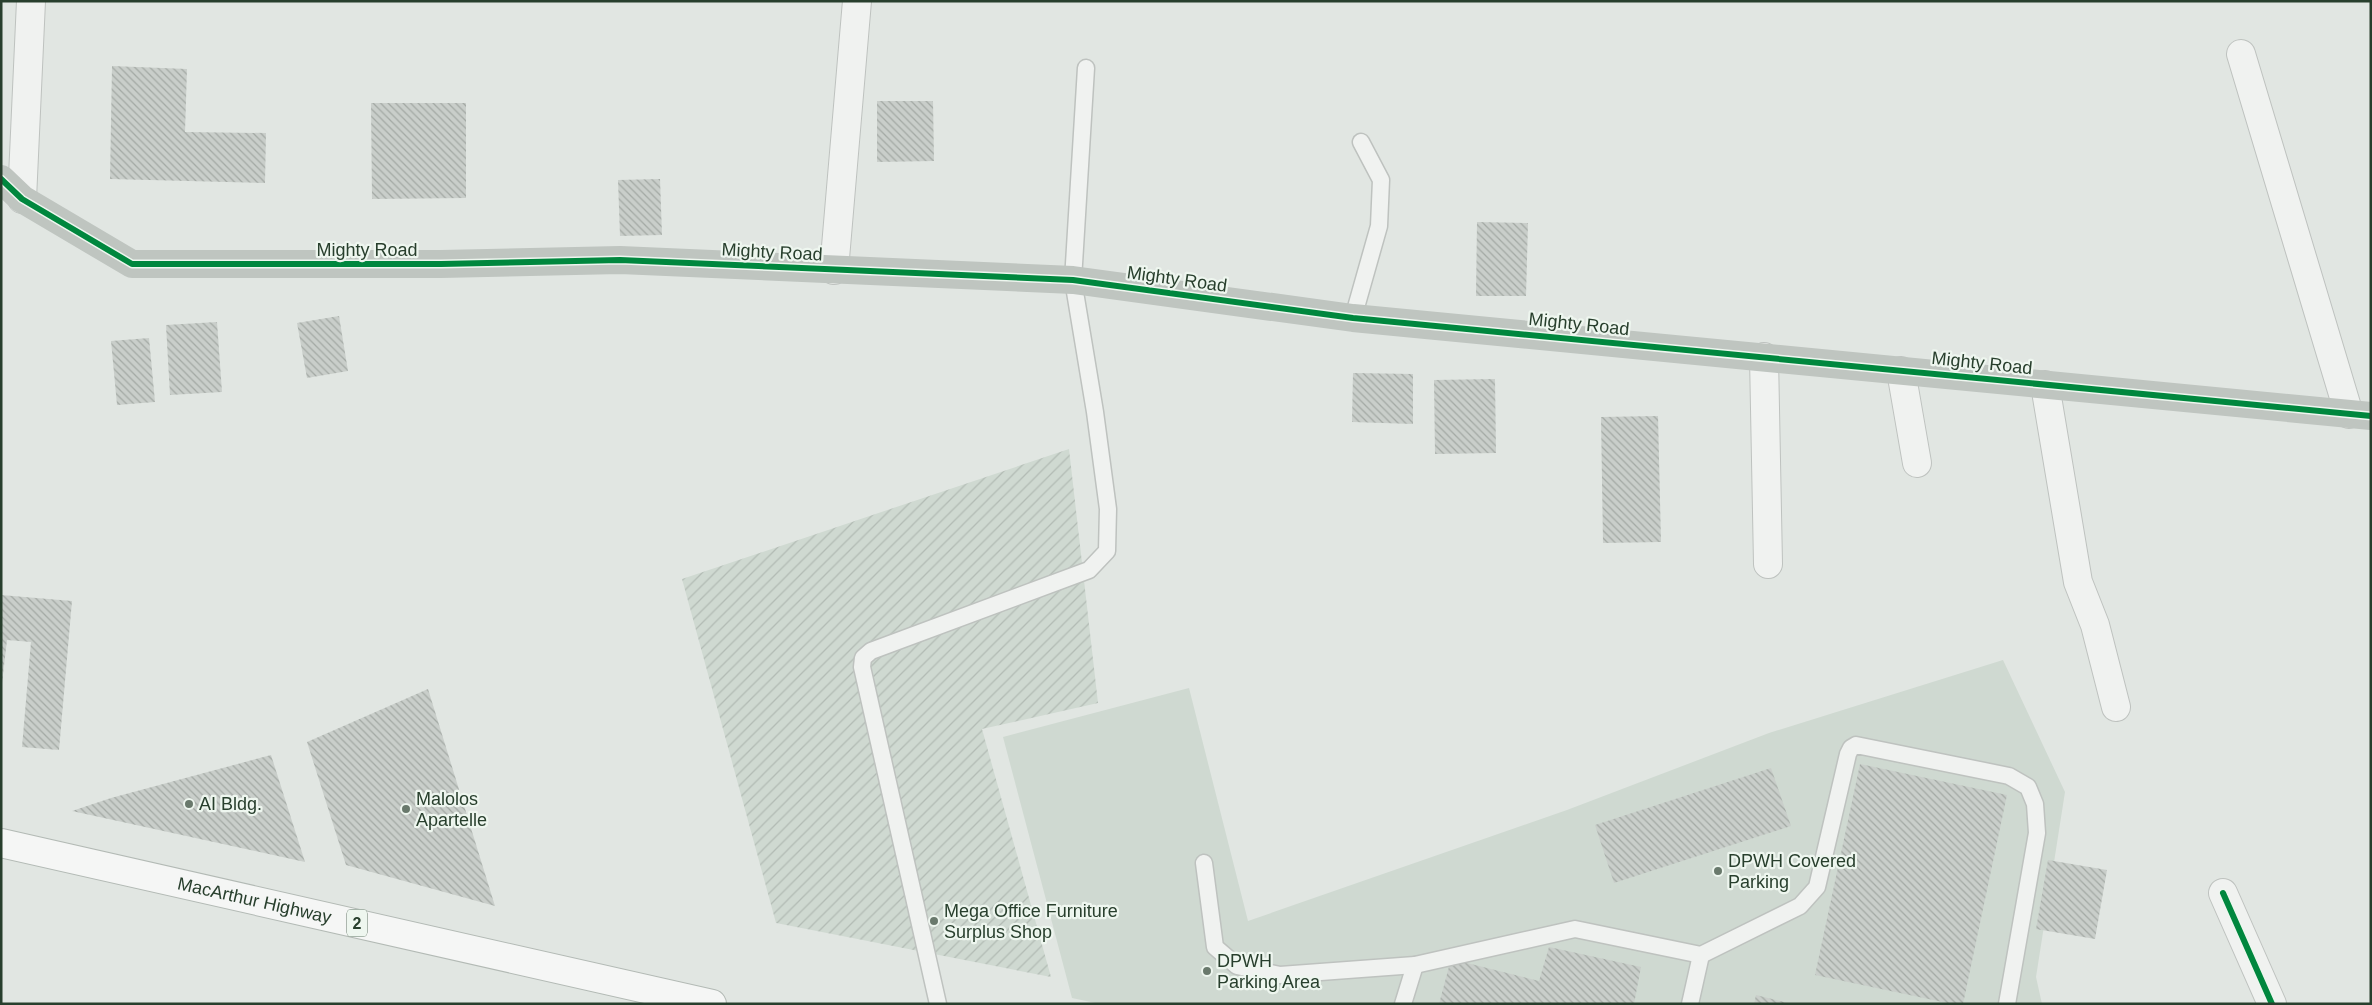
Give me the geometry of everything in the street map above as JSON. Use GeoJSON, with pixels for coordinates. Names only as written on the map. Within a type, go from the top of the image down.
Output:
{"type":"FeatureCollection","features":[{"type":"Feature","properties":{"kind":"highway","name":"MacArthur Highway"},"geometry":{"type":"LineString","coordinates":[[1,843],[712,1004]]}},
{"type":"Feature","properties":{"kind":"street"},"geometry":{"type":"LineString","coordinates":[[22,199],[31,1]]}},
{"type":"Feature","properties":{"kind":"street"},"geometry":{"type":"LineString","coordinates":[[834,270],[857,1]]}},
{"type":"Feature","properties":{"kind":"street"},"geometry":{"type":"LineString","coordinates":[[2241,54],[2360,415]]}},
{"type":"Feature","properties":{"kind":"street","name":"Mighty Road"},"geometry":{"type":"LineString","coordinates":[[1,179],[22,199],[132,264],[441,264],[620,260],[1073,280],[1353,318],[2360,415]]}},
{"type":"Feature","properties":{"kind":"street"},"geometry":{"type":"LineString","coordinates":[[1764,357],[1768,564]]}},
{"type":"Feature","properties":{"kind":"street"},"geometry":{"type":"LineString","coordinates":[[1900,371],[1917,463]]}},
{"type":"Feature","properties":{"kind":"street"},"geometry":{"type":"LineString","coordinates":[[2045,385],[2078,582],[2095,625],[2116,707]]}},
{"type":"Feature","properties":{"kind":"street"},"geometry":{"type":"LineString","coordinates":[[2223,893],[2272,1004]]}},
{"type":"Feature","properties":{"kind":"lane"},"geometry":{"type":"LineString","coordinates":[[938,1004],[862,667],[863,658],[871,651],[1088,570],[1107,551],[1108,509],[1095,412],[1073,280],[1086,68]]}},
{"type":"Feature","properties":{"kind":"lane"},"geometry":{"type":"LineString","coordinates":[[1353,318],[1379,226],[1380,208],[1381,180],[1361,142]]}},
{"type":"Feature","properties":{"kind":"lane"},"geometry":{"type":"LineString","coordinates":[[1204,863],[1215,947],[1237,966],[1280,975],[1415,965],[1575,928],[1701,955],[1800,906],[1817,887],[1848,754],[1851,748],[1856,745],[2009,776],[2028,787],[2035,804],[2037,832],[2007,1004]]}},
{"type":"Feature","properties":{"kind":"lane"},"geometry":{"type":"LineString","coordinates":[[1690,1004],[1701,955]]}},
{"type":"Feature","properties":{"kind":"lane"},"geometry":{"type":"LineString","coordinates":[[1403,1004],[1415,965]]}},
{"type":"Feature","properties":{"kind":"shaded area"},"geometry":{"type":"Polygon","coordinates":[[[1069,449],[1098,703],[982,729],[1051,977],[776,923],[682,579],[1069,449]]]}},
{"type":"Feature","properties":{"kind":"shaded area"},"geometry":{"type":"Polygon","coordinates":[[[2003,660],[2065,792],[2036,977],[2042,1004],[1100,1004],[1072,998],[1003,737],[1189,688],[1248,921],[1567,810],[1769,733],[2003,660]]]}},
{"type":"Feature","properties":{"kind":"building"},"geometry":{"type":"Polygon","coordinates":[[[112,66],[187,69],[185,132],[266,133],[265,183],[110,179],[112,66]]]}},
{"type":"Feature","properties":{"kind":"building"},"geometry":{"type":"Polygon","coordinates":[[[877,101],[933,101],[934,161],[877,162],[877,101]]]}},
{"type":"Feature","properties":{"kind":"building"},"geometry":{"type":"Polygon","coordinates":[[[371,103],[466,103],[466,198],[372,199],[371,103]]]}},
{"type":"Feature","properties":{"kind":"building"},"geometry":{"type":"Polygon","coordinates":[[[660,179],[662,235],[620,236],[618,180],[660,179]]]}},
{"type":"Feature","properties":{"kind":"building"},"geometry":{"type":"Polygon","coordinates":[[[1477,222],[1528,223],[1526,296],[1476,296],[1477,222]]]}},
{"type":"Feature","properties":{"kind":"building"},"geometry":{"type":"Polygon","coordinates":[[[339,316],[348,371],[307,378],[297,323],[339,316]]]}},
{"type":"Feature","properties":{"kind":"building"},"geometry":{"type":"Polygon","coordinates":[[[217,322],[222,392],[170,395],[166,325],[217,322]]]}},
{"type":"Feature","properties":{"kind":"building"},"geometry":{"type":"Polygon","coordinates":[[[149,338],[155,402],[117,405],[111,341],[149,338]]]}},
{"type":"Feature","properties":{"kind":"building"},"geometry":{"type":"Polygon","coordinates":[[[1353,373],[1413,374],[1413,424],[1352,422],[1353,373]]]}},
{"type":"Feature","properties":{"kind":"building"},"geometry":{"type":"Polygon","coordinates":[[[1495,379],[1496,453],[1435,454],[1434,380],[1495,379]]]}},
{"type":"Feature","properties":{"kind":"building"},"geometry":{"type":"Polygon","coordinates":[[[1658,416],[1661,542],[1603,543],[1601,417],[1658,416]]]}},
{"type":"Feature","properties":{"kind":"building"},"geometry":{"type":"Polygon","coordinates":[[[1,595],[72,601],[59,750],[22,747],[31,642],[7,640],[1,692],[1,595]]]}},
{"type":"Feature","properties":{"kind":"building"},"geometry":{"type":"Polygon","coordinates":[[[428,689],[495,906],[346,865],[307,742],[428,689]]]}},
{"type":"Feature","properties":{"kind":"building","name":"AI Bldg."},"geometry":{"type":"Polygon","coordinates":[[[271,755],[305,862],[72,811],[111,798],[271,755]]]}},
{"type":"Feature","properties":{"kind":"building"},"geometry":{"type":"Polygon","coordinates":[[[1860,764],[2007,795],[1963,1004],[1952,1004],[1815,975],[1860,764]]]}},
{"type":"Feature","properties":{"kind":"building"},"geometry":{"type":"Polygon","coordinates":[[[1771,768],[1791,826],[1614,883],[1595,825],[1771,768]]]}},
{"type":"Feature","properties":{"kind":"building"},"geometry":{"type":"Polygon","coordinates":[[[2048,860],[2107,870],[2095,939],[2036,929],[2048,860]]]}},
{"type":"Feature","properties":{"kind":"building"},"geometry":{"type":"Polygon","coordinates":[[[1549,947],[1641,967],[1634,1004],[1439,1004],[1451,959],[1539,981],[1549,947]]]}},
{"type":"Feature","properties":{"kind":"building"},"geometry":{"type":"Polygon","coordinates":[[[1756,995],[1788,1003],[1788,1004],[1754,1004],[1756,995]]]}},
{"type":"Feature","properties":{"kind":"cycle path"},"geometry":{"type":"LineString","coordinates":[[1,179],[22,199],[132,264],[441,264],[620,260],[1073,280],[1353,318],[2371,416]]}},
{"type":"Feature","properties":{"kind":"cycle path"},"geometry":{"type":"LineString","coordinates":[[2223,893],[2272,1004]]}},
{"type":"Feature","properties":{"kind":"place","name":"AI Bldg."},"geometry":{"type":"Point","coordinates":[189,804]}},
{"type":"Feature","properties":{"kind":"place","name":"Malolos Apartelle"},"geometry":{"type":"Point","coordinates":[406,809]}},
{"type":"Feature","properties":{"kind":"place","name":"DPWH Covered Parking"},"geometry":{"type":"Point","coordinates":[1718,871]}},
{"type":"Feature","properties":{"kind":"place","name":"Mega Office Furniture Surplus Shop"},"geometry":{"type":"Point","coordinates":[934,921]}},
{"type":"Feature","properties":{"kind":"place","name":"DPWH Parking Area"},"geometry":{"type":"Point","coordinates":[1207,971]}}]}
